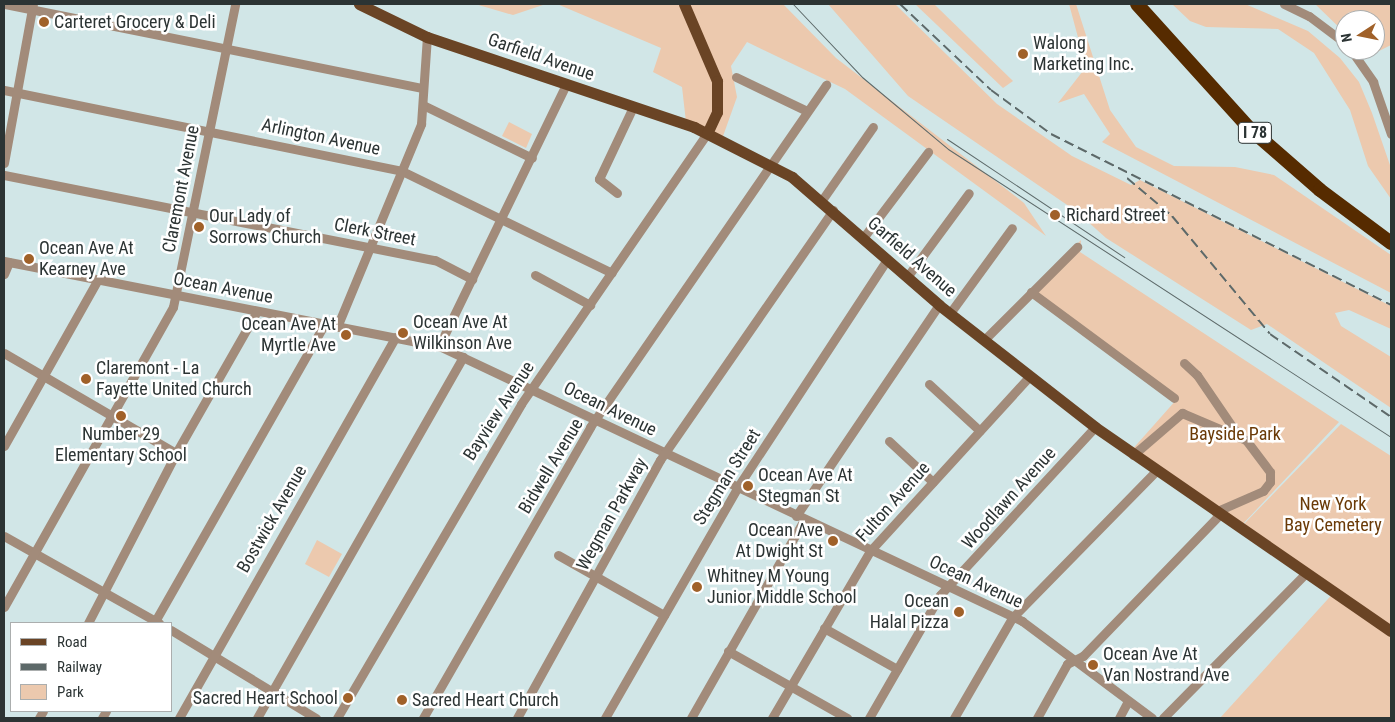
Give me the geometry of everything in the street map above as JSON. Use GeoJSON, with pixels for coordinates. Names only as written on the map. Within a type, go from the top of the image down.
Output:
{"type":"FeatureCollection","features":[{"type":"Feature","properties":{"kind":"highway","name":"I 78"},"geometry":{"type":"LineString","coordinates":[[1137,4],[1249,128],[1320,190],[1391,242]]}},
{"type":"Feature","properties":{"kind":"highway","name":"I 78"},"geometry":{"type":"LineString","coordinates":[[1147,4],[1259,126],[1391,232]]}},
{"type":"Feature","properties":{"kind":"main road","name":"Garfield Avenue"},"geometry":{"type":"LineString","coordinates":[[360,4],[427,37],[707,133],[770,165],[822,200],[887,260],[940,305],[1095,427],[1156,472],[1391,631]]}},
{"type":"Feature","properties":{"kind":"main road","name":"Bayview Avenue"},"geometry":{"type":"LineString","coordinates":[[676,4],[710,70]]}},
{"type":"Feature","properties":{"kind":"main road","name":"Bayview Avenue"},"geometry":{"type":"LineString","coordinates":[[684,4],[710,70],[718,107],[707,133]]}},
{"type":"Feature","properties":{"kind":"street"},"geometry":{"type":"LineString","coordinates":[[5,4],[33,7],[423,88]]}},
{"type":"Feature","properties":{"kind":"street","name":"Claremont Avenue"},"geometry":{"type":"LineString","coordinates":[[4,607],[177,296],[235,4]]}},
{"type":"Feature","properties":{"kind":"street"},"geometry":{"type":"LineString","coordinates":[[1284,4],[1309,16],[1335,36]]}},
{"type":"Feature","properties":{"kind":"street"},"geometry":{"type":"LineString","coordinates":[[4,163],[33,7]]}},
{"type":"Feature","properties":{"kind":"street"},"geometry":{"type":"LineString","coordinates":[[337,328],[421,124],[427,37]]}},
{"type":"Feature","properties":{"kind":"street"},"geometry":{"type":"LineString","coordinates":[[1358,60],[1373,82],[1391,134]]}},
{"type":"Feature","properties":{"kind":"street"},"geometry":{"type":"LineString","coordinates":[[736,77],[807,111]]}},
{"type":"Feature","properties":{"kind":"street"},"geometry":{"type":"LineString","coordinates":[[439,346],[532,158],[566,84]]}},
{"type":"Feature","properties":{"kind":"street","name":"Bidwell Avenue"},"geometry":{"type":"LineString","coordinates":[[423,718],[598,420],[826,85]]}},
{"type":"Feature","properties":{"kind":"street","name":"Arlington Avenue"},"geometry":{"type":"LineString","coordinates":[[4,90],[210,130],[402,171],[612,273]]}},
{"type":"Feature","properties":{"kind":"street"},"geometry":{"type":"LineString","coordinates":[[423,105],[532,158]]}},
{"type":"Feature","properties":{"kind":"street"},"geometry":{"type":"LineString","coordinates":[[617,193],[599,179],[632,107]]}},
{"type":"Feature","properties":{"kind":"street"},"geometry":{"type":"LineString","coordinates":[[822,200],[873,127]]}},
{"type":"Feature","properties":{"kind":"street","name":"Bayview Avenue"},"geometry":{"type":"LineString","coordinates":[[337,718],[532,389],[707,133]]}},
{"type":"Feature","properties":{"kind":"street"},"geometry":{"type":"LineString","coordinates":[[863,238],[928,152]]}},
{"type":"Feature","properties":{"kind":"street","name":"Clerk Street"},"geometry":{"type":"LineString","coordinates":[[4,175],[435,260],[472,279]]}},
{"type":"Feature","properties":{"kind":"street"},"geometry":{"type":"LineString","coordinates":[[907,277],[969,193]]}},
{"type":"Feature","properties":{"kind":"street","name":"Wegman Parkway"},"geometry":{"type":"LineString","coordinates":[[517,718],[666,454],[834,210]]}},
{"type":"Feature","properties":{"kind":"street"},"geometry":{"type":"LineString","coordinates":[[950,313],[1012,228]]}},
{"type":"Feature","properties":{"kind":"street"},"geometry":{"type":"LineString","coordinates":[[984,340],[1076,246]]}},
{"type":"Feature","properties":{"kind":"street","name":"Stegman Street"},"geometry":{"type":"LineString","coordinates":[[605,718],[737,488],[887,260]]}},
{"type":"Feature","properties":{"kind":"street"},"geometry":{"type":"LineString","coordinates":[[4,274],[6,262]]}},
{"type":"Feature","properties":{"kind":"street","name":"Ocean Avenue"},"geometry":{"type":"LineString","coordinates":[[6,262],[337,328],[439,346],[1012,618],[1050,638],[1074,660],[1152,718]]}},
{"type":"Feature","properties":{"kind":"street"},"geometry":{"type":"LineString","coordinates":[[535,275],[590,305]]}},
{"type":"Feature","properties":{"kind":"street"},"geometry":{"type":"LineString","coordinates":[[4,446],[98,279]]}},
{"type":"Feature","properties":{"kind":"street"},"geometry":{"type":"LineString","coordinates":[[1031,292],[1174,398]]}},
{"type":"Feature","properties":{"kind":"street"},"geometry":{"type":"LineString","coordinates":[[691,718],[800,518],[940,305]]}},
{"type":"Feature","properties":{"kind":"street"},"geometry":{"type":"LineString","coordinates":[[88,622],[176,453],[257,311]]}},
{"type":"Feature","properties":{"kind":"street"},"geometry":{"type":"LineString","coordinates":[[4,536],[32,554],[156,622],[324,325]]}},
{"type":"Feature","properties":{"kind":"street","name":"Bostwick Avenue"},"geometry":{"type":"LineString","coordinates":[[179,718],[395,337]]}},
{"type":"Feature","properties":{"kind":"street"},"geometry":{"type":"LineString","coordinates":[[4,354],[42,378],[176,453]]}},
{"type":"Feature","properties":{"kind":"street"},"geometry":{"type":"LineString","coordinates":[[257,718],[463,357]]}},
{"type":"Feature","properties":{"kind":"street"},"geometry":{"type":"LineString","coordinates":[[1037,718],[1067,664],[1074,660],[1217,513],[1263,491],[1270,482],[1270,472],[1238,435],[1198,374],[1184,363]]}},
{"type":"Feature","properties":{"kind":"street","name":"Fulton Avenue"},"geometry":{"type":"LineString","coordinates":[[772,718],[870,551],[1030,376]]}},
{"type":"Feature","properties":{"kind":"street"},"geometry":{"type":"LineString","coordinates":[[929,384],[980,431]]}},
{"type":"Feature","properties":{"kind":"street"},"geometry":{"type":"LineString","coordinates":[[1133,455],[1182,414],[1238,435]]}},
{"type":"Feature","properties":{"kind":"street","name":"Woodlawn Avenue"},"geometry":{"type":"LineString","coordinates":[[869,718],[897,669],[949,588],[1095,427]]}},
{"type":"Feature","properties":{"kind":"street"},"geometry":{"type":"LineString","coordinates":[[889,441],[933,482]]}},
{"type":"Feature","properties":{"kind":"street"},"geometry":{"type":"LineString","coordinates":[[954,718],[1012,618],[1156,472]]}},
{"type":"Feature","properties":{"kind":"street"},"geometry":{"type":"LineString","coordinates":[[558,555],[664,614]]}},
{"type":"Feature","properties":{"kind":"street"},"geometry":{"type":"LineString","coordinates":[[1162,718],[1305,574]]}},
{"type":"Feature","properties":{"kind":"street"},"geometry":{"type":"LineString","coordinates":[[824,628],[897,669]]}},
{"type":"Feature","properties":{"kind":"street"},"geometry":{"type":"LineString","coordinates":[[172,631],[214,654],[316,718]]}},
{"type":"Feature","properties":{"kind":"street"},"geometry":{"type":"LineString","coordinates":[[728,651],[846,718]]}},
{"type":"Feature","properties":{"kind":"street"},"geometry":{"type":"LineString","coordinates":[[1119,718],[1128,701]]}},
{"type":"Feature","properties":{"kind":"green space"},"geometry":{"type":"Polygon","coordinates":[[[475,4],[546,4],[513,15],[475,4]]]}},
{"type":"Feature","properties":{"kind":"green space"},"geometry":{"type":"Polygon","coordinates":[[[557,4],[783,4],[836,58],[1024,203],[1046,236],[845,89],[747,42],[731,66],[737,97],[722,139],[686,122],[682,87],[653,72],[661,48],[557,4]]]}},
{"type":"Feature","properties":{"kind":"green space"},"geometry":{"type":"Polygon","coordinates":[[[828,4],[895,4],[997,104],[1072,156],[1131,185],[1140,180],[1391,306],[1391,329],[1349,310],[1335,313],[1341,326],[1391,357],[1391,408],[1267,324],[1251,330],[1106,238],[1076,211],[908,96],[828,4]]]}},
{"type":"Feature","properties":{"kind":"green space"},"geometry":{"type":"Polygon","coordinates":[[[915,4],[934,4],[1013,81],[1003,88],[915,4]]]}},
{"type":"Feature","properties":{"kind":"green space"},"geometry":{"type":"Polygon","coordinates":[[[1069,4],[1076,4],[1110,110],[1136,147],[1174,166],[1235,167],[1274,175],[1391,255],[1391,293],[1102,142],[1110,134],[1084,94],[1058,103],[1086,67],[1069,4]]]}},
{"type":"Feature","properties":{"kind":"green space"},"geometry":{"type":"Polygon","coordinates":[[[1172,4],[1245,4],[1308,31],[1335,54],[1335,60],[1342,60],[1359,82],[1372,113],[1391,168],[1391,199],[1368,166],[1350,110],[1314,53],[1278,29],[1206,27],[1190,21],[1172,4]]]}},
{"type":"Feature","properties":{"kind":"green space"},"geometry":{"type":"Polygon","coordinates":[[[1315,4],[1391,4],[1391,45],[1385,48],[1385,10],[1335,10],[1335,23],[1315,4]]]}},
{"type":"Feature","properties":{"kind":"green space"},"geometry":{"type":"Polygon","coordinates":[[[509,122],[532,134],[526,148],[502,136],[509,122]]]}},
{"type":"Feature","properties":{"kind":"green space","name":"Bayside Park"},"geometry":{"type":"Polygon","coordinates":[[[1081,240],[1080,252],[1339,422],[1241,526],[1130,452],[1177,399],[1032,290],[1081,240]]]}},
{"type":"Feature","properties":{"kind":"green space","name":"New York Bay Cemetery"},"geometry":{"type":"Polygon","coordinates":[[[1341,424],[1391,456],[1391,718],[1220,718],[1337,589],[1244,524],[1341,424]]]}},
{"type":"Feature","properties":{"kind":"green space"},"geometry":{"type":"Polygon","coordinates":[[[317,540],[342,554],[329,577],[305,564],[317,540]]]}},
{"type":"Feature","properties":{"kind":"tram line"},"geometry":{"type":"LineString","coordinates":[[793,4],[862,77],[948,149],[1391,437]]}},
{"type":"Feature","properties":{"kind":"tram line"},"geometry":{"type":"LineString","coordinates":[[947,139],[1124,257]]}},
{"type":"Feature","properties":{"kind":"railway"},"geometry":{"type":"LineString","coordinates":[[900,4],[991,90],[1051,134],[1391,305]]}},
{"type":"Feature","properties":{"kind":"railway"},"geometry":{"type":"LineString","coordinates":[[1127,178],[1172,216],[1270,334],[1391,417]]}},
{"type":"Feature","properties":{"kind":"place","name":"Carteret Grocery & Deli"},"geometry":{"type":"Point","coordinates":[44,22]}},
{"type":"Feature","properties":{"kind":"place","name":"Walong Marketing Inc."},"geometry":{"type":"Point","coordinates":[1023,54]}},
{"type":"Feature","properties":{"kind":"place","name":"Richard Street"},"geometry":{"type":"Point","coordinates":[1055,215]}},
{"type":"Feature","properties":{"kind":"place","name":"Our Lady of Sorrows Church"},"geometry":{"type":"Point","coordinates":[199,227]}},
{"type":"Feature","properties":{"kind":"place","name":"Ocean Ave At Kearney Ave"},"geometry":{"type":"Point","coordinates":[29,259]}},
{"type":"Feature","properties":{"kind":"place","name":"Ocean Ave At Wilkinson Ave"},"geometry":{"type":"Point","coordinates":[403,333]}},
{"type":"Feature","properties":{"kind":"place","name":"Ocean Ave At Myrtle Ave"},"geometry":{"type":"Point","coordinates":[346,335]}},
{"type":"Feature","properties":{"kind":"place","name":"Claremont - La Fayette United Church"},"geometry":{"type":"Point","coordinates":[86,379]}},
{"type":"Feature","properties":{"kind":"place","name":"Number 29 Elementary School"},"geometry":{"type":"Point","coordinates":[121,416]}},
{"type":"Feature","properties":{"kind":"place","name":"Ocean Ave At Stegman St"},"geometry":{"type":"Point","coordinates":[748,486]}},
{"type":"Feature","properties":{"kind":"place","name":"Ocean Ave At Dwight St"},"geometry":{"type":"Point","coordinates":[833,541]}},
{"type":"Feature","properties":{"kind":"place","name":"Whitney M Young Junior Middle School"},"geometry":{"type":"Point","coordinates":[697,587]}},
{"type":"Feature","properties":{"kind":"place","name":"Ocean Halal Pizza"},"geometry":{"type":"Point","coordinates":[959,612]}},
{"type":"Feature","properties":{"kind":"place","name":"Ocean Ave At Van Nostrand Ave"},"geometry":{"type":"Point","coordinates":[1093,665]}},
{"type":"Feature","properties":{"kind":"place","name":"Sacred Heart School"},"geometry":{"type":"Point","coordinates":[348,698]}},
{"type":"Feature","properties":{"kind":"place","name":"Sacred Heart Church"},"geometry":{"type":"Point","coordinates":[402,700]}}]}
